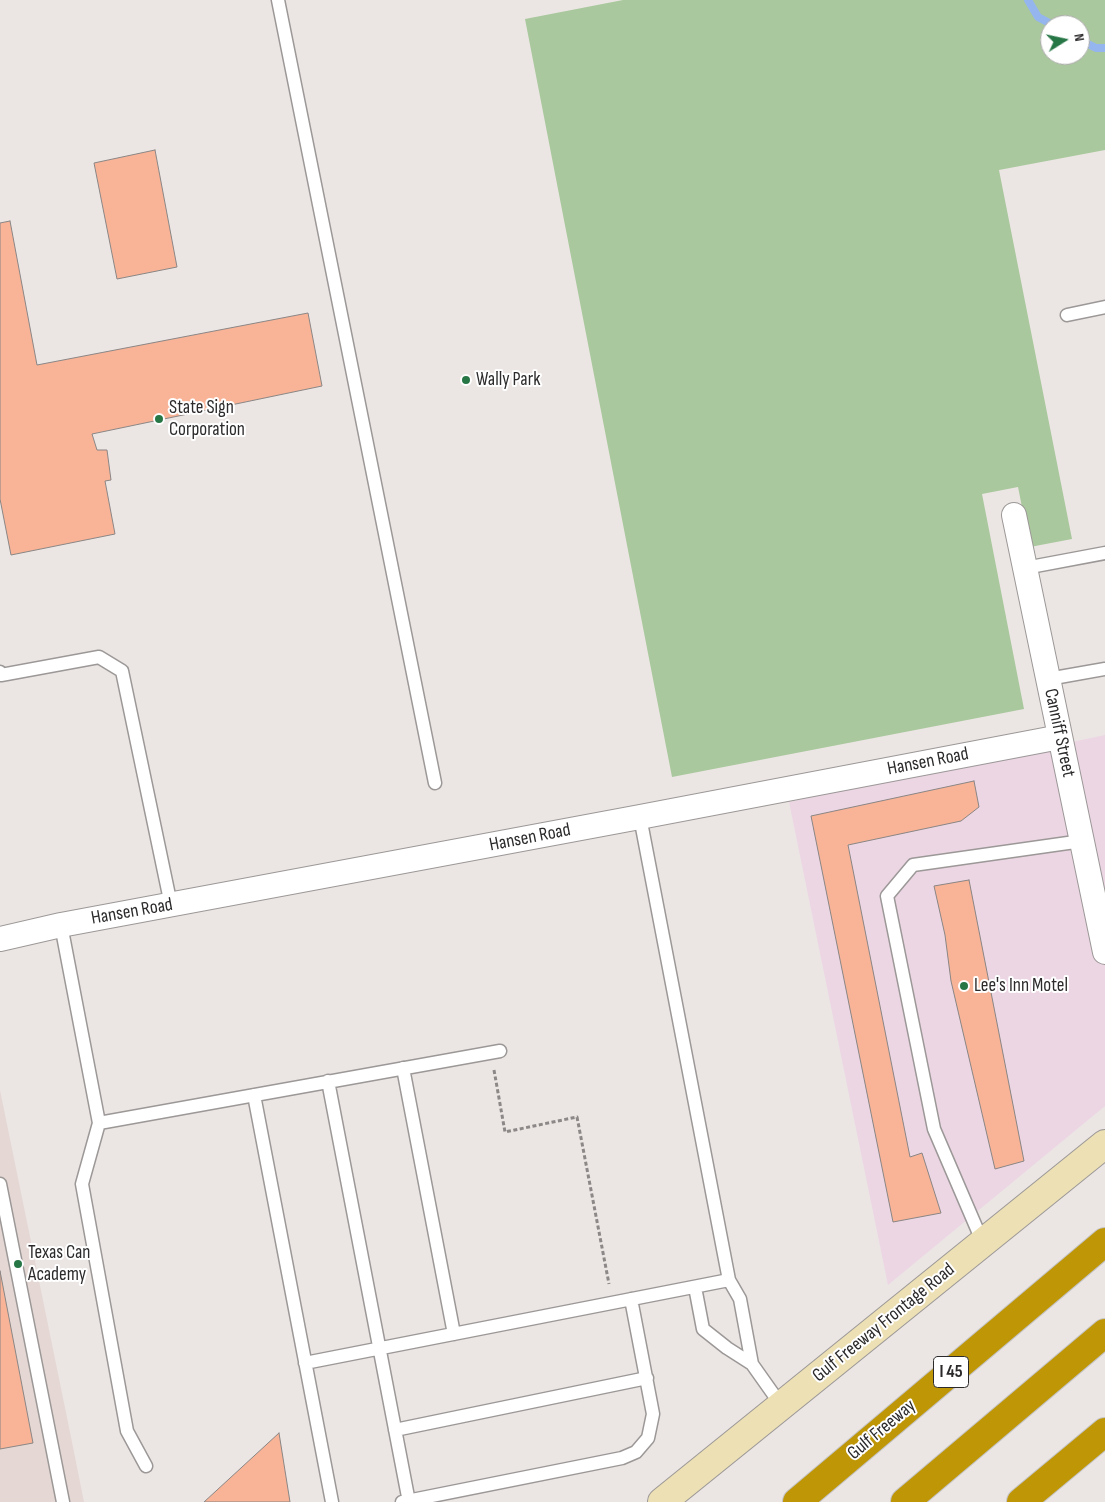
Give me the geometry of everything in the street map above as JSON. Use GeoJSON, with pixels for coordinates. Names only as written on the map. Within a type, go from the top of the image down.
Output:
{"type":"FeatureCollection","features":[{"type":"Feature","properties":{"kind":"highway","name":"Gulf Freeway"},"geometry":{"type":"LineString","coordinates":[[797,1502],[1105,1242]]}},
{"type":"Feature","properties":{"kind":"highway"},"geometry":{"type":"LineString","coordinates":[[905,1502],[1105,1333]]}},
{"type":"Feature","properties":{"kind":"highway"},"geometry":{"type":"LineString","coordinates":[[1022,1502],[1105,1432]]}},
{"type":"Feature","properties":{"kind":"main road","name":"Gulf Freeway Frontage Road"},"geometry":{"type":"LineString","coordinates":[[662,1502],[1105,1144]]}},
{"type":"Feature","properties":{"kind":"street","name":"Canniff Street"},"geometry":{"type":"LineString","coordinates":[[1014,515],[1082,841],[1102,918],[1105,952]]}},
{"type":"Feature","properties":{"kind":"street","name":"Hansen Road"},"geometry":{"type":"LineString","coordinates":[[0,939],[61,925],[640,818],[1060,736]]}},
{"type":"Feature","properties":{"kind":"lane"},"geometry":{"type":"LineString","coordinates":[[278,0],[435,783]]}},
{"type":"Feature","properties":{"kind":"lane"},"geometry":{"type":"LineString","coordinates":[[1067,315],[1105,307]]}},
{"type":"Feature","properties":{"kind":"lane"},"geometry":{"type":"LineString","coordinates":[[1025,568],[1105,553]]}},
{"type":"Feature","properties":{"kind":"lane"},"geometry":{"type":"LineString","coordinates":[[0,672],[1,675],[99,657],[122,671],[171,905]]}},
{"type":"Feature","properties":{"kind":"lane"},"geometry":{"type":"LineString","coordinates":[[1048,679],[1105,669]]}},
{"type":"Feature","properties":{"kind":"lane"},"geometry":{"type":"LineString","coordinates":[[640,818],[729,1280],[740,1299],[752,1364]]}},
{"type":"Feature","properties":{"kind":"lane"},"geometry":{"type":"LineString","coordinates":[[984,1243],[934,1129],[887,896],[913,866],[1082,841]]}},
{"type":"Feature","properties":{"kind":"lane"},"geometry":{"type":"LineString","coordinates":[[61,925],[99,1123],[82,1184],[127,1431],[146,1466]]}},
{"type":"Feature","properties":{"kind":"lane"},"geometry":{"type":"LineString","coordinates":[[99,1123],[495,1052]]}},
{"type":"Feature","properties":{"kind":"lane"},"geometry":{"type":"LineString","coordinates":[[403,1068],[454,1334]]}},
{"type":"Feature","properties":{"kind":"lane"},"geometry":{"type":"LineString","coordinates":[[328,1082],[395,1430],[407,1502],[622,1458],[636,1452],[648,1438],[653,1414],[631,1299]]}},
{"type":"Feature","properties":{"kind":"lane"},"geometry":{"type":"LineString","coordinates":[[254,1094],[332,1502]]}},
{"type":"Feature","properties":{"kind":"lane"},"geometry":{"type":"LineString","coordinates":[[0,1184],[63,1502]]}},
{"type":"Feature","properties":{"kind":"lane"},"geometry":{"type":"LineString","coordinates":[[305,1363],[729,1280]]}},
{"type":"Feature","properties":{"kind":"lane"},"geometry":{"type":"LineString","coordinates":[[695,1286],[703,1329],[752,1364],[781,1405]]}},
{"type":"Feature","properties":{"kind":"lane"},"geometry":{"type":"LineString","coordinates":[[395,1430],[647,1378]]}},
{"type":"Feature","properties":{"kind":"path"},"geometry":{"type":"LineString","coordinates":[[495,1052],[505,1132],[577,1117],[612,1303]]}},
{"type":"Feature","properties":{"kind":"shaded area"},"geometry":{"type":"Polygon","coordinates":[[[1105,735],[1105,1106],[888,1285],[789,802],[1105,735]]]}},
{"type":"Feature","properties":{"kind":"shaded area","name":"Texas Can Academy"},"geometry":{"type":"Polygon","coordinates":[[[0,1090],[71,1437],[84,1502],[0,1502],[0,1090]]]}},
{"type":"Feature","properties":{"kind":"green space"},"geometry":{"type":"Polygon","coordinates":[[[623,0],[1105,0],[1105,150],[999,170],[1072,539],[1030,547],[1018,487],[982,494],[1024,709],[672,777],[525,19],[623,0]]]}},
{"type":"Feature","properties":{"kind":"building"},"geometry":{"type":"Polygon","coordinates":[[[155,150],[177,267],[117,279],[94,163],[155,150]]]}},
{"type":"Feature","properties":{"kind":"building"},"geometry":{"type":"Polygon","coordinates":[[[10,221],[37,365],[308,313],[322,386],[92,434],[97,450],[107,450],[111,480],[105,481],[115,534],[11,555],[0,499],[0,223],[10,221]]]}},
{"type":"Feature","properties":{"kind":"building"},"geometry":{"type":"Polygon","coordinates":[[[974,781],[979,807],[961,821],[848,845],[910,1157],[922,1153],[941,1213],[893,1222],[811,816],[974,781]]]}},
{"type":"Feature","properties":{"kind":"building"},"geometry":{"type":"Polygon","coordinates":[[[969,880],[1024,1161],[995,1169],[951,981],[945,935],[934,886],[969,880]]]}},
{"type":"Feature","properties":{"kind":"building"},"geometry":{"type":"Polygon","coordinates":[[[0,1271],[33,1443],[0,1449],[0,1271]]]}},
{"type":"Feature","properties":{"kind":"building"},"geometry":{"type":"Polygon","coordinates":[[[279,1433],[290,1502],[204,1502],[279,1433]]]}},
{"type":"Feature","properties":{"kind":"waterway"},"geometry":{"type":"LineString","coordinates":[[1028,0],[1040,18]]}},
{"type":"Feature","properties":{"kind":"waterway"},"geometry":{"type":"LineString","coordinates":[[1090,45],[1096,48],[1105,48]]}},
{"type":"Feature","properties":{"kind":"place","name":"Wally Park"},"geometry":{"type":"Point","coordinates":[466,380]}},
{"type":"Feature","properties":{"kind":"place","name":"State Sign Corporation"},"geometry":{"type":"Point","coordinates":[159,419]}},
{"type":"Feature","properties":{"kind":"place","name":"Lee's Inn Motel"},"geometry":{"type":"Point","coordinates":[964,986]}},
{"type":"Feature","properties":{"kind":"place","name":"Texas Can Academy"},"geometry":{"type":"Point","coordinates":[18,1264]}}]}
